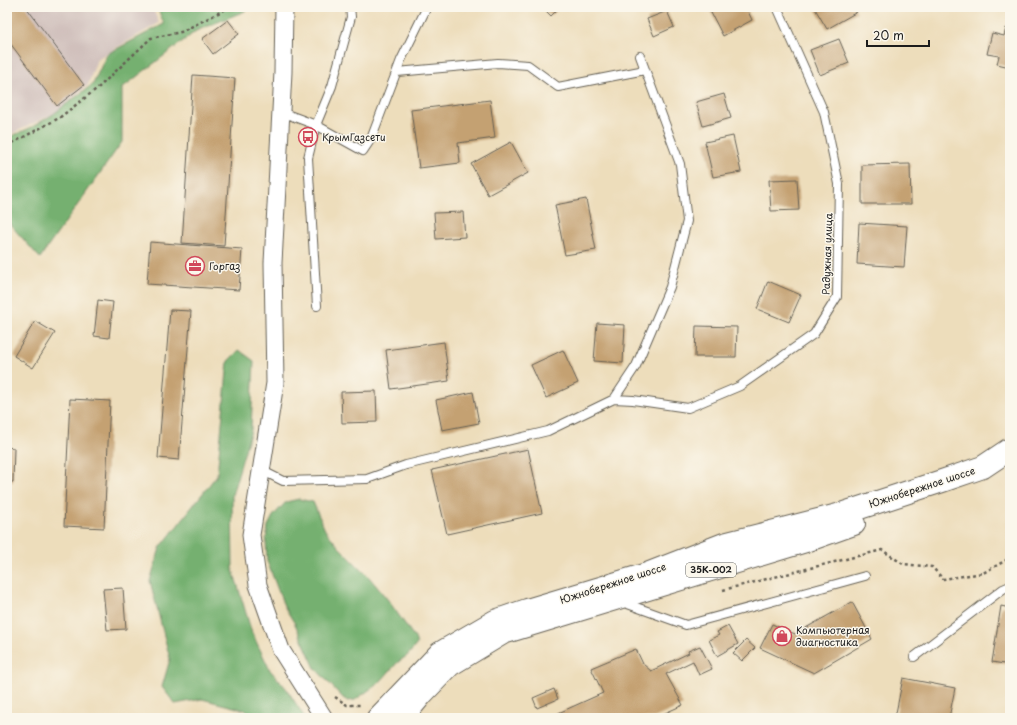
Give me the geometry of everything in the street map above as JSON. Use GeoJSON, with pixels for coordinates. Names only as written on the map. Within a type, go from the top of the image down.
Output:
{"type":"FeatureCollection","features":[{"type":"Feature","properties":{"kind":"highway","name":"Южнобережное шоссе"},"geometry":{"type":"LineString","coordinates":[[378,718],[440,653],[495,621],[647,574],[724,544],[838,515],[942,481],[983,467],[1010,449]]}},
{"type":"Feature","properties":{"kind":"highway","name":"Южнобережное шоссе"},"geometry":{"type":"LineString","coordinates":[[402,718],[422,694],[450,665],[503,633],[831,532],[975,481],[1010,460]]}},
{"type":"Feature","properties":{"kind":"street"},"geometry":{"type":"LineString","coordinates":[[284,7],[281,112],[273,263],[275,383],[252,535],[258,585],[281,650],[324,718]]}},
{"type":"Feature","properties":{"kind":"lane"},"geometry":{"type":"LineString","coordinates":[[317,306],[308,158],[316,125],[332,86],[351,17],[350,7]]}},
{"type":"Feature","properties":{"kind":"lane"},"geometry":{"type":"LineString","coordinates":[[281,112],[316,125],[363,151],[371,139],[397,72],[426,7]]}},
{"type":"Feature","properties":{"kind":"lane","name":"Радужная улица"},"geometry":{"type":"LineString","coordinates":[[614,399],[633,400],[688,408],[740,386],[814,334],[837,297],[839,184],[824,112],[777,7]]}},
{"type":"Feature","properties":{"kind":"lane"},"geometry":{"type":"LineString","coordinates":[[261,470],[283,481],[367,479],[406,465],[548,431],[614,399],[636,366],[670,287],[687,221],[680,164],[640,56]]}},
{"type":"Feature","properties":{"kind":"lane"},"geometry":{"type":"LineString","coordinates":[[397,72],[498,63],[528,65],[558,87],[645,70]]}},
{"type":"Feature","properties":{"kind":"lane"},"geometry":{"type":"LineString","coordinates":[[616,599],[686,625],[865,576]]}},
{"type":"Feature","properties":{"kind":"lane"},"geometry":{"type":"LineString","coordinates":[[914,657],[1003,589],[1010,586]]}},
{"type":"Feature","properties":{"kind":"path"},"geometry":{"type":"LineString","coordinates":[[7,146],[59,118],[99,87],[151,38],[181,32],[230,7]]}},
{"type":"Feature","properties":{"kind":"path"},"geometry":{"type":"LineString","coordinates":[[330,694],[347,705]]}},
{"type":"Feature","properties":{"kind":"shaded area"},"geometry":{"type":"Polygon","coordinates":[[[7,7],[152,7],[159,23],[97,59],[88,85],[55,113],[7,136],[7,7]]]}},
{"type":"Feature","properties":{"kind":"green space"},"geometry":{"type":"Polygon","coordinates":[[[157,7],[247,7],[245,11],[196,31],[122,88],[122,142],[40,258],[7,221],[7,138],[32,127],[52,115],[93,84],[107,54],[164,24],[157,7]]]}},
{"type":"Feature","properties":{"kind":"green space"},"geometry":{"type":"Polygon","coordinates":[[[239,350],[254,361],[251,430],[232,495],[233,570],[252,633],[270,670],[286,688],[305,718],[256,718],[245,710],[202,699],[175,704],[162,687],[170,659],[150,581],[160,548],[217,475],[228,361],[239,350]]]}},
{"type":"Feature","properties":{"kind":"green space"},"geometry":{"type":"Polygon","coordinates":[[[299,499],[313,502],[325,530],[338,546],[369,577],[388,600],[415,638],[417,644],[408,655],[397,663],[379,683],[355,700],[348,701],[343,698],[315,668],[295,624],[284,606],[267,561],[266,540],[268,526],[273,516],[286,502],[299,499]]]}},
{"type":"Feature","properties":{"kind":"building"},"geometry":{"type":"Polygon","coordinates":[[[7,7],[26,7],[84,85],[57,106],[7,39],[7,7]]]}},
{"type":"Feature","properties":{"kind":"building"},"geometry":{"type":"Polygon","coordinates":[[[542,7],[560,7],[551,16],[542,7]]]}},
{"type":"Feature","properties":{"kind":"building"},"geometry":{"type":"Polygon","coordinates":[[[708,7],[746,7],[752,20],[723,36],[708,7]]]}},
{"type":"Feature","properties":{"kind":"building"},"geometry":{"type":"Polygon","coordinates":[[[814,7],[854,7],[857,12],[827,29],[814,7]]]}},
{"type":"Feature","properties":{"kind":"building"},"geometry":{"type":"Polygon","coordinates":[[[667,11],[674,27],[654,36],[647,19],[667,11]]]}},
{"type":"Feature","properties":{"kind":"building"},"geometry":{"type":"Polygon","coordinates":[[[228,20],[239,34],[213,54],[202,39],[228,20]]]}},
{"type":"Feature","properties":{"kind":"building"},"geometry":{"type":"Polygon","coordinates":[[[1006,28],[1010,28],[1010,67],[997,64],[999,56],[987,54],[992,33],[1004,36],[1006,28]]]}},
{"type":"Feature","properties":{"kind":"building"},"geometry":{"type":"Polygon","coordinates":[[[839,39],[849,63],[820,75],[810,50],[839,39]]]}},
{"type":"Feature","properties":{"kind":"building"},"geometry":{"type":"Polygon","coordinates":[[[193,75],[235,78],[224,246],[182,243],[193,75]]]}},
{"type":"Feature","properties":{"kind":"building"},"geometry":{"type":"Polygon","coordinates":[[[724,94],[731,118],[703,126],[696,102],[724,94]]]}},
{"type":"Feature","properties":{"kind":"building"},"geometry":{"type":"Polygon","coordinates":[[[490,100],[495,138],[458,143],[460,163],[419,168],[411,110],[490,100]]]}},
{"type":"Feature","properties":{"kind":"building"},"geometry":{"type":"Polygon","coordinates":[[[733,136],[741,172],[713,177],[705,142],[733,136]]]}},
{"type":"Feature","properties":{"kind":"building"},"geometry":{"type":"Polygon","coordinates":[[[511,142],[528,173],[488,195],[471,164],[511,142]]]}},
{"type":"Feature","properties":{"kind":"building"},"geometry":{"type":"Polygon","coordinates":[[[910,164],[911,204],[862,204],[862,165],[910,164]]]}},
{"type":"Feature","properties":{"kind":"building"},"geometry":{"type":"Polygon","coordinates":[[[797,179],[799,210],[771,211],[769,180],[797,179]]]}},
{"type":"Feature","properties":{"kind":"building"},"geometry":{"type":"Polygon","coordinates":[[[586,199],[596,250],[565,255],[555,205],[586,199]]]}},
{"type":"Feature","properties":{"kind":"building"},"geometry":{"type":"Polygon","coordinates":[[[463,212],[465,237],[436,239],[434,213],[463,212]]]}},
{"type":"Feature","properties":{"kind":"building"},"geometry":{"type":"Polygon","coordinates":[[[859,223],[907,226],[904,267],[857,264],[859,223]]]}},
{"type":"Feature","properties":{"kind":"building","name":"Горгаз"},"geometry":{"type":"Polygon","coordinates":[[[150,242],[242,249],[239,290],[147,284],[150,242]]]}},
{"type":"Feature","properties":{"kind":"building"},"geometry":{"type":"Polygon","coordinates":[[[768,281],[801,295],[789,322],[757,309],[768,281]]]}},
{"type":"Feature","properties":{"kind":"building"},"geometry":{"type":"Polygon","coordinates":[[[98,300],[113,302],[109,338],[94,336],[98,300]]]}},
{"type":"Feature","properties":{"kind":"building"},"geometry":{"type":"Polygon","coordinates":[[[170,310],[191,311],[179,460],[158,458],[170,310]]]}},
{"type":"Feature","properties":{"kind":"building"},"geometry":{"type":"Polygon","coordinates":[[[35,321],[55,333],[33,368],[14,356],[35,321]]]}},
{"type":"Feature","properties":{"kind":"building"},"geometry":{"type":"Polygon","coordinates":[[[597,323],[625,325],[623,363],[594,361],[597,323]]]}},
{"type":"Feature","properties":{"kind":"building"},"geometry":{"type":"Polygon","coordinates":[[[696,326],[737,327],[736,357],[695,357],[696,326]]]}},
{"type":"Feature","properties":{"kind":"building"},"geometry":{"type":"Polygon","coordinates":[[[444,342],[449,381],[391,389],[386,350],[444,342]]]}},
{"type":"Feature","properties":{"kind":"building"},"geometry":{"type":"Polygon","coordinates":[[[563,350],[578,383],[546,398],[531,365],[563,350]]]}},
{"type":"Feature","properties":{"kind":"building"},"geometry":{"type":"Polygon","coordinates":[[[376,391],[377,422],[342,423],[341,392],[376,391]]]}},
{"type":"Feature","properties":{"kind":"building"},"geometry":{"type":"Polygon","coordinates":[[[473,392],[479,423],[442,430],[436,400],[473,392]]]}},
{"type":"Feature","properties":{"kind":"building"},"geometry":{"type":"Polygon","coordinates":[[[70,399],[110,401],[104,528],[64,526],[70,399]]]}},
{"type":"Feature","properties":{"kind":"building"},"geometry":{"type":"Polygon","coordinates":[[[7,447],[14,448],[13,482],[7,482],[7,447]]]}},
{"type":"Feature","properties":{"kind":"building"},"geometry":{"type":"Polygon","coordinates":[[[528,449],[542,513],[447,534],[432,470],[528,449]]]}},
{"type":"Feature","properties":{"kind":"building"},"geometry":{"type":"Polygon","coordinates":[[[123,588],[126,629],[107,630],[103,589],[123,588]]]}},
{"type":"Feature","properties":{"kind":"building"},"geometry":{"type":"Polygon","coordinates":[[[852,602],[872,639],[814,673],[760,648],[772,624],[795,634],[852,602]]]}},
{"type":"Feature","properties":{"kind":"building"},"geometry":{"type":"Polygon","coordinates":[[[1001,606],[1010,608],[1010,665],[992,662],[1001,606]]]}},
{"type":"Feature","properties":{"kind":"building"},"geometry":{"type":"Polygon","coordinates":[[[728,626],[738,644],[717,656],[709,640],[719,635],[717,632],[728,626]]]}},
{"type":"Feature","properties":{"kind":"building"},"geometry":{"type":"Polygon","coordinates":[[[746,640],[755,648],[742,661],[733,653],[746,640]]]}},
{"type":"Feature","properties":{"kind":"building"},"geometry":{"type":"Polygon","coordinates":[[[700,646],[712,669],[699,675],[693,661],[666,674],[683,705],[654,718],[555,718],[554,715],[603,693],[591,668],[636,649],[643,664],[651,671],[689,653],[688,651],[700,646]]]}},
{"type":"Feature","properties":{"kind":"building"},"geometry":{"type":"Polygon","coordinates":[[[903,678],[955,688],[949,718],[895,718],[903,678]]]}},
{"type":"Feature","properties":{"kind":"building"},"geometry":{"type":"Polygon","coordinates":[[[554,689],[558,699],[537,708],[533,698],[554,689]]]}},
{"type":"Feature","properties":{"kind":"place","name":"КрымГазсети"},"geometry":{"type":"Point","coordinates":[308,137]}},
{"type":"Feature","properties":{"kind":"place","name":"Горгаз"},"geometry":{"type":"Point","coordinates":[195,266]}},
{"type":"Feature","properties":{"kind":"place","name":"Компьютерная диагностика"},"geometry":{"type":"Point","coordinates":[782,636]}}]}
